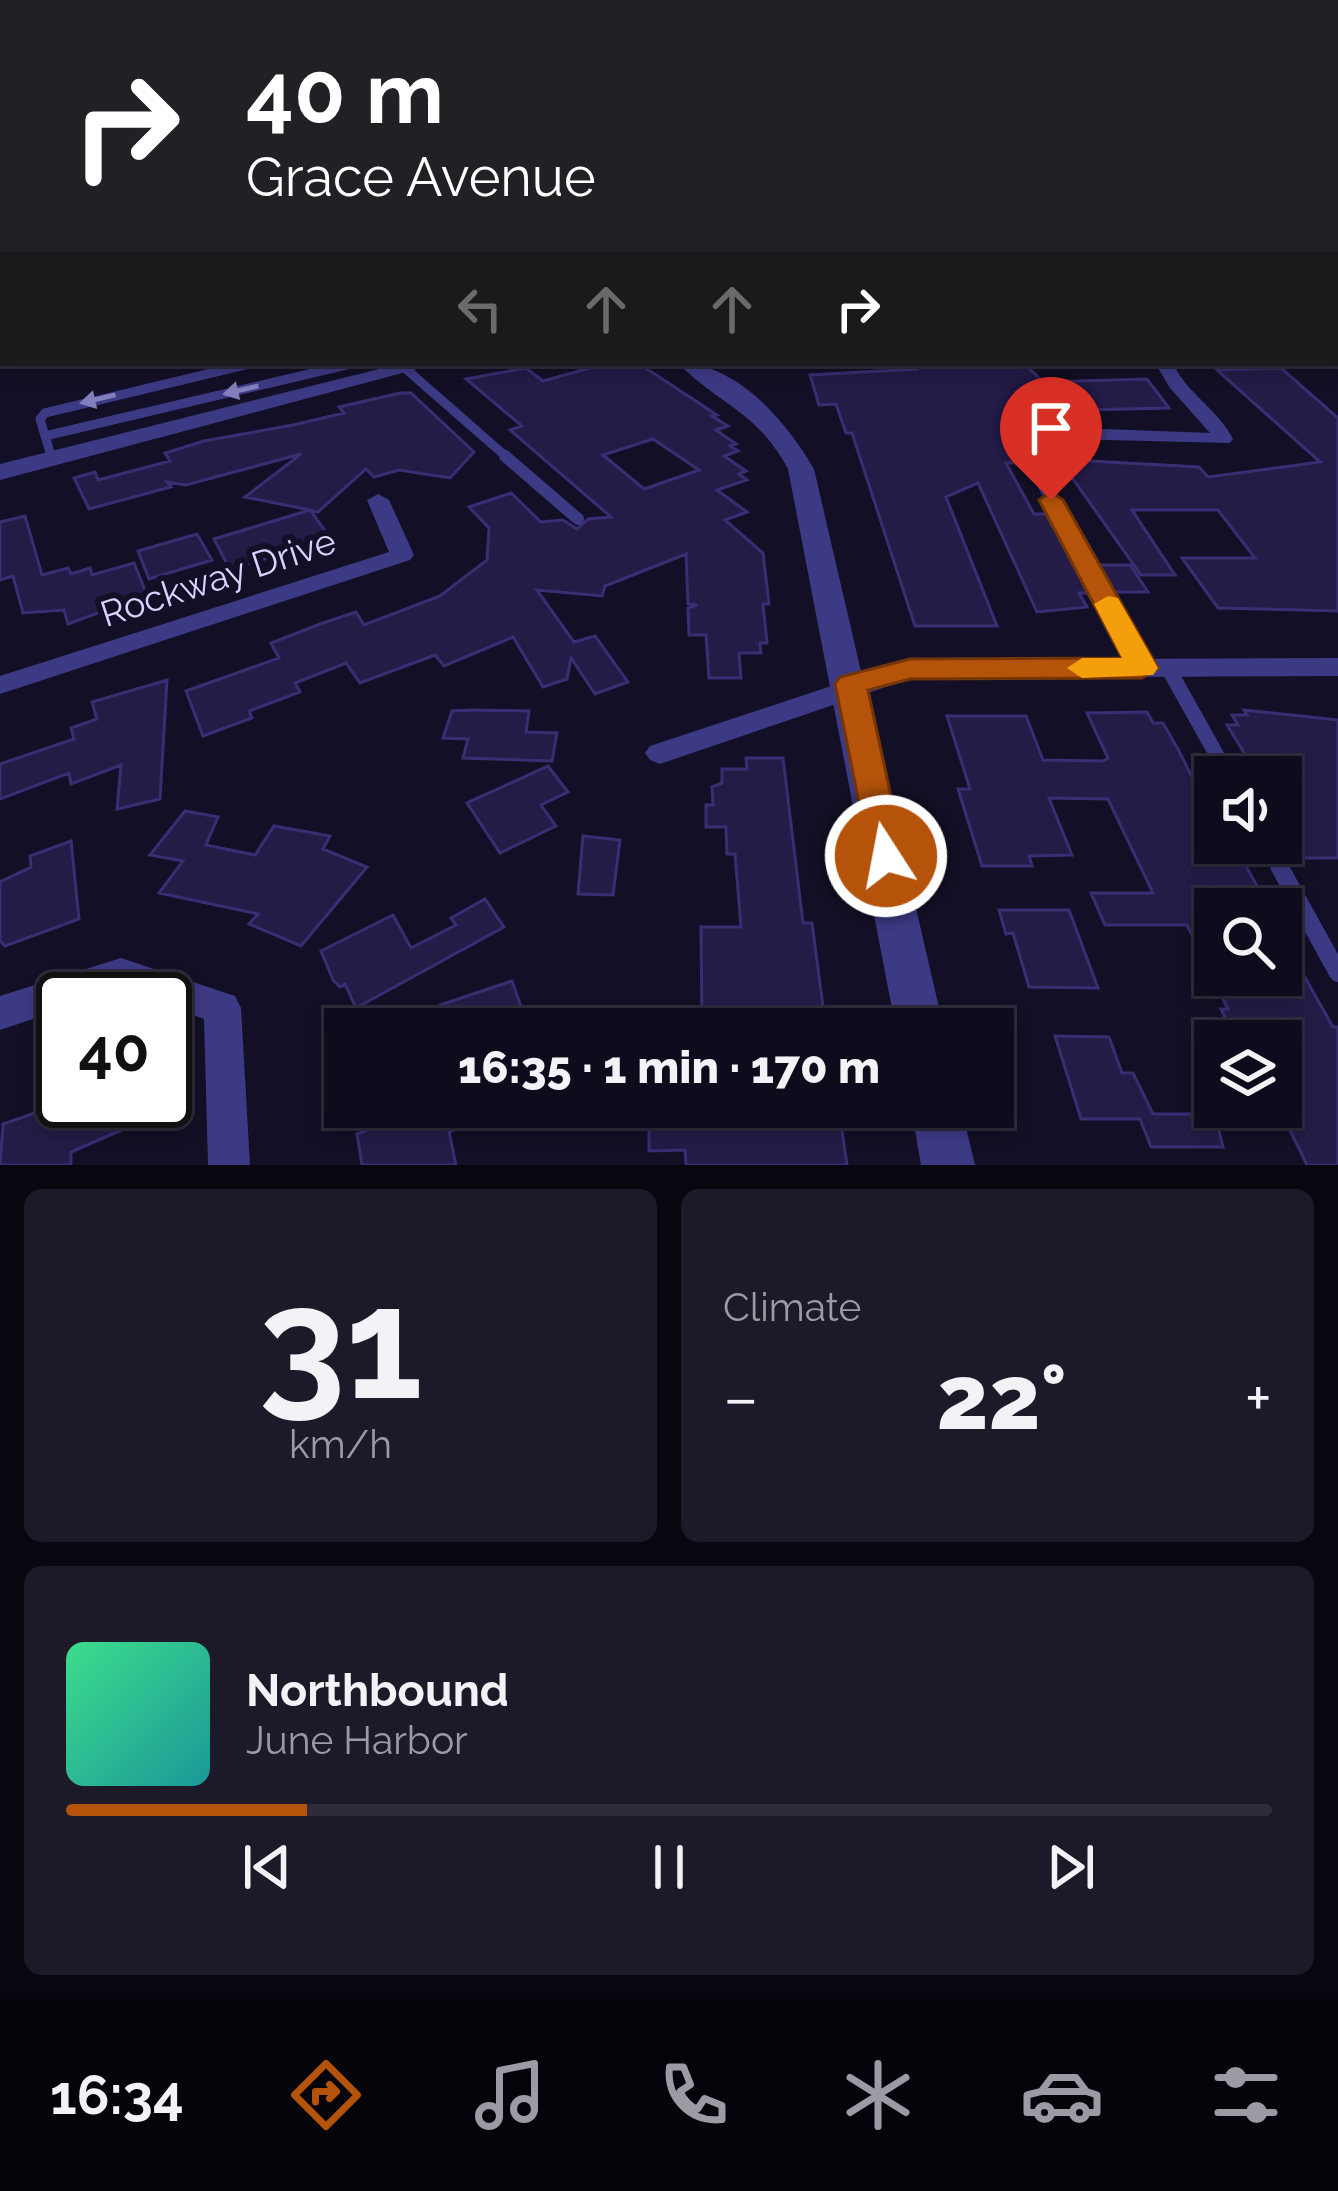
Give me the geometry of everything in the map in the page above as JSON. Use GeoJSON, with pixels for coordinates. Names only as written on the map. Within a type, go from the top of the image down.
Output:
{"type":"FeatureCollection","features":[{"type":"Feature","properties":{"kind":"street"},"geometry":{"type":"LineString","coordinates":[[0,472],[48,448],[360,368],[418,366]]}},
{"type":"Feature","properties":{"kind":"street"},"geometry":{"type":"LineString","coordinates":[[694,366],[757,406],[782,431],[801,469],[851,684],[916,1008]]}},
{"type":"Feature","properties":{"kind":"street"},"geometry":{"type":"LineString","coordinates":[[1024,433],[1223,439],[1219,427],[1177,386],[1166,366]]}},
{"type":"Feature","properties":{"kind":"street","name":"Rockway Drive"},"geometry":{"type":"LineString","coordinates":[[0,686],[402,555],[378,500]]}},
{"type":"Feature","properties":{"kind":"street"},"geometry":{"type":"LineString","coordinates":[[659,752],[851,684],[910,669],[1338,667]]}},
{"type":"Feature","properties":{"kind":"street"},"geometry":{"type":"LineString","coordinates":[[0,1013],[121,974],[222,1008],[229,1165]]}},
{"type":"Feature","properties":{"kind":"street"},"geometry":{"type":"LineString","coordinates":[[940,1128],[947,1165]]}},
{"type":"Feature","properties":{"kind":"lane"},"geometry":{"type":"LineString","coordinates":[[48,448],[40,419],[55,410],[240,366]]}},
{"type":"Feature","properties":{"kind":"lane"},"geometry":{"type":"LineString","coordinates":[[418,366],[578,519]]}},
{"type":"Feature","properties":{"kind":"lane"},"geometry":{"type":"LineString","coordinates":[[1037,473],[1155,668],[1215,756]]}},
{"type":"Feature","properties":{"kind":"lane"},"geometry":{"type":"LineString","coordinates":[[1278,864],[1338,973]]}},
{"type":"Feature","properties":{"kind":"building"},"geometry":{"type":"Polygon","coordinates":[[[597,366],[643,366],[728,426],[716,430],[736,444],[730,446],[738,451],[724,456],[746,471],[739,474],[747,480],[717,490],[747,512],[725,520],[763,553],[769,604],[763,604],[767,643],[760,643],[761,653],[739,653],[741,678],[709,678],[706,635],[689,635],[688,608],[697,605],[688,604],[686,554],[605,586],[602,596],[537,590],[574,642],[595,636],[628,682],[595,694],[571,658],[567,679],[543,687],[513,637],[444,666],[435,655],[360,683],[346,663],[295,683],[300,692],[249,711],[252,718],[203,736],[186,691],[279,658],[271,643],[320,624],[356,612],[364,625],[440,596],[487,560],[489,528],[469,507],[511,493],[541,522],[563,520],[577,529],[588,519],[611,517],[510,430],[522,426],[466,379],[526,368],[543,381],[597,366]],[[653,439],[603,455],[644,489],[699,470],[653,439]]]}},
{"type":"Feature","properties":{"kind":"building"},"geometry":{"type":"Polygon","coordinates":[[[1027,366],[1043,382],[1147,379],[1169,408],[1038,411],[1046,422],[1022,422],[1010,434],[1024,442],[1061,443],[1072,460],[1199,467],[1208,477],[1320,462],[1217,370],[1281,368],[1338,418],[1338,611],[1218,608],[1182,558],[1255,558],[1218,510],[1132,510],[1175,575],[1141,575],[1061,462],[1006,463],[1034,514],[1046,514],[1075,565],[1090,593],[1079,593],[1087,607],[1037,612],[978,483],[946,497],[997,626],[915,626],[852,433],[846,433],[836,404],[819,405],[810,375],[1027,366]]]}},
{"type":"Feature","properties":{"kind":"building"},"geometry":{"type":"Polygon","coordinates":[[[400,393],[411,393],[474,452],[450,478],[399,470],[374,477],[366,469],[318,512],[245,497],[301,454],[186,485],[167,482],[171,487],[89,509],[74,478],[95,472],[98,480],[170,461],[165,453],[204,441],[344,413],[339,407],[400,393]]]}},
{"type":"Feature","properties":{"kind":"building"},"geometry":{"type":"Polygon","coordinates":[[[310,510],[326,532],[309,538],[317,550],[285,560],[280,554],[230,570],[214,539],[310,510]]]}},
{"type":"Feature","properties":{"kind":"building"},"geometry":{"type":"Polygon","coordinates":[[[25,516],[42,575],[90,568],[92,575],[134,563],[147,595],[68,624],[64,610],[23,613],[13,576],[0,580],[0,522],[25,516]]]}},
{"type":"Feature","properties":{"kind":"building"},"geometry":{"type":"Polygon","coordinates":[[[197,534],[212,560],[149,579],[138,551],[197,534]]]}},
{"type":"Feature","properties":{"kind":"building"},"geometry":{"type":"Polygon","coordinates":[[[1098,565],[1130,565],[1148,592],[1113,592],[1098,565]]]}},
{"type":"Feature","properties":{"kind":"building"},"geometry":{"type":"Polygon","coordinates":[[[167,680],[160,799],[117,809],[121,765],[71,784],[69,773],[0,799],[0,764],[74,739],[71,728],[97,719],[92,702],[167,680]]]}},
{"type":"Feature","properties":{"kind":"building"},"geometry":{"type":"Polygon","coordinates":[[[1244,710],[1338,720],[1338,858],[1305,858],[1302,756],[1246,756],[1227,725],[1238,725],[1232,715],[1247,715],[1244,710]]]}},
{"type":"Feature","properties":{"kind":"building"},"geometry":{"type":"Polygon","coordinates":[[[452,711],[529,711],[526,732],[557,733],[552,761],[463,758],[468,739],[443,738],[452,711]]]}},
{"type":"Feature","properties":{"kind":"building"},"geometry":{"type":"Polygon","coordinates":[[[1147,712],[1153,723],[1163,723],[1194,781],[1194,864],[1245,864],[1258,888],[1194,888],[1194,939],[1187,925],[1105,925],[1091,893],[1153,893],[1108,799],[1049,798],[1072,855],[1029,856],[1032,866],[982,866],[958,789],[970,789],[947,716],[1026,716],[1043,760],[1103,761],[1108,758],[1087,713],[1147,712]]]}},
{"type":"Feature","properties":{"kind":"building"},"geometry":{"type":"Polygon","coordinates":[[[746,758],[783,758],[803,923],[812,923],[823,1008],[702,1008],[701,927],[741,927],[735,854],[727,854],[726,827],[706,827],[706,805],[713,805],[712,787],[722,783],[722,769],[747,769],[746,758]]]}},
{"type":"Feature","properties":{"kind":"building"},"geometry":{"type":"Polygon","coordinates":[[[548,766],[568,792],[541,805],[556,826],[500,853],[467,803],[548,766]]]}},
{"type":"Feature","properties":{"kind":"building"},"geometry":{"type":"Polygon","coordinates":[[[185,811],[218,817],[206,845],[255,855],[274,826],[330,836],[323,849],[367,867],[301,946],[249,924],[258,914],[159,893],[183,861],[150,855],[185,811]]]}},
{"type":"Feature","properties":{"kind":"building"},"geometry":{"type":"Polygon","coordinates":[[[583,836],[620,840],[613,895],[578,894],[583,836]]]}},
{"type":"Feature","properties":{"kind":"building"},"geometry":{"type":"Polygon","coordinates":[[[71,841],[79,919],[5,946],[0,941],[0,882],[31,867],[30,856],[71,841]]]}},
{"type":"Feature","properties":{"kind":"building"},"geometry":{"type":"Polygon","coordinates":[[[485,899],[504,927],[356,1008],[345,984],[340,987],[333,980],[321,951],[393,915],[411,948],[456,925],[451,918],[485,899]]]}},
{"type":"Feature","properties":{"kind":"building"},"geometry":{"type":"Polygon","coordinates":[[[999,910],[1069,910],[1098,988],[1029,987],[1013,933],[1006,934],[999,910]]]}},
{"type":"Feature","properties":{"kind":"building"},"geometry":{"type":"Polygon","coordinates":[[[1302,972],[1333,1027],[1338,1027],[1338,1165],[1307,1165],[1289,1128],[1302,1128],[1302,1020],[1226,1020],[1221,1009],[1228,1009],[1222,996],[1302,996],[1302,972]]]}},
{"type":"Feature","properties":{"kind":"building"},"geometry":{"type":"Polygon","coordinates":[[[512,981],[522,1008],[441,1008],[512,981]]]}},
{"type":"Feature","properties":{"kind":"building"},"geometry":{"type":"Polygon","coordinates":[[[1055,1036],[1109,1037],[1122,1073],[1133,1073],[1153,1114],[1194,1114],[1194,1128],[1218,1128],[1223,1147],[1151,1147],[1140,1119],[1081,1119],[1055,1036]]]}},
{"type":"Feature","properties":{"kind":"building"},"geometry":{"type":"Polygon","coordinates":[[[36,1098],[36,1128],[126,1128],[71,1152],[71,1165],[0,1165],[3,1124],[35,1113],[36,1098]]]}},
{"type":"Feature","properties":{"kind":"building"},"geometry":{"type":"Polygon","coordinates":[[[459,1128],[449,1132],[456,1165],[362,1165],[357,1134],[459,1128]]]}},
{"type":"Feature","properties":{"kind":"building"},"geometry":{"type":"Polygon","coordinates":[[[649,1128],[841,1128],[847,1165],[686,1165],[685,1150],[649,1151],[649,1128]]]}},
{"type":"Feature","properties":{"kind":"slow traffic"},"geometry":{"type":"LineString","coordinates":[[1082,668],[1142,668],[1108,604]]}},
{"type":"Feature","properties":{"kind":"route"},"geometry":{"type":"LineString","coordinates":[[886,856],[851,684],[910,669],[1142,668],[1051,500]]}}]}
